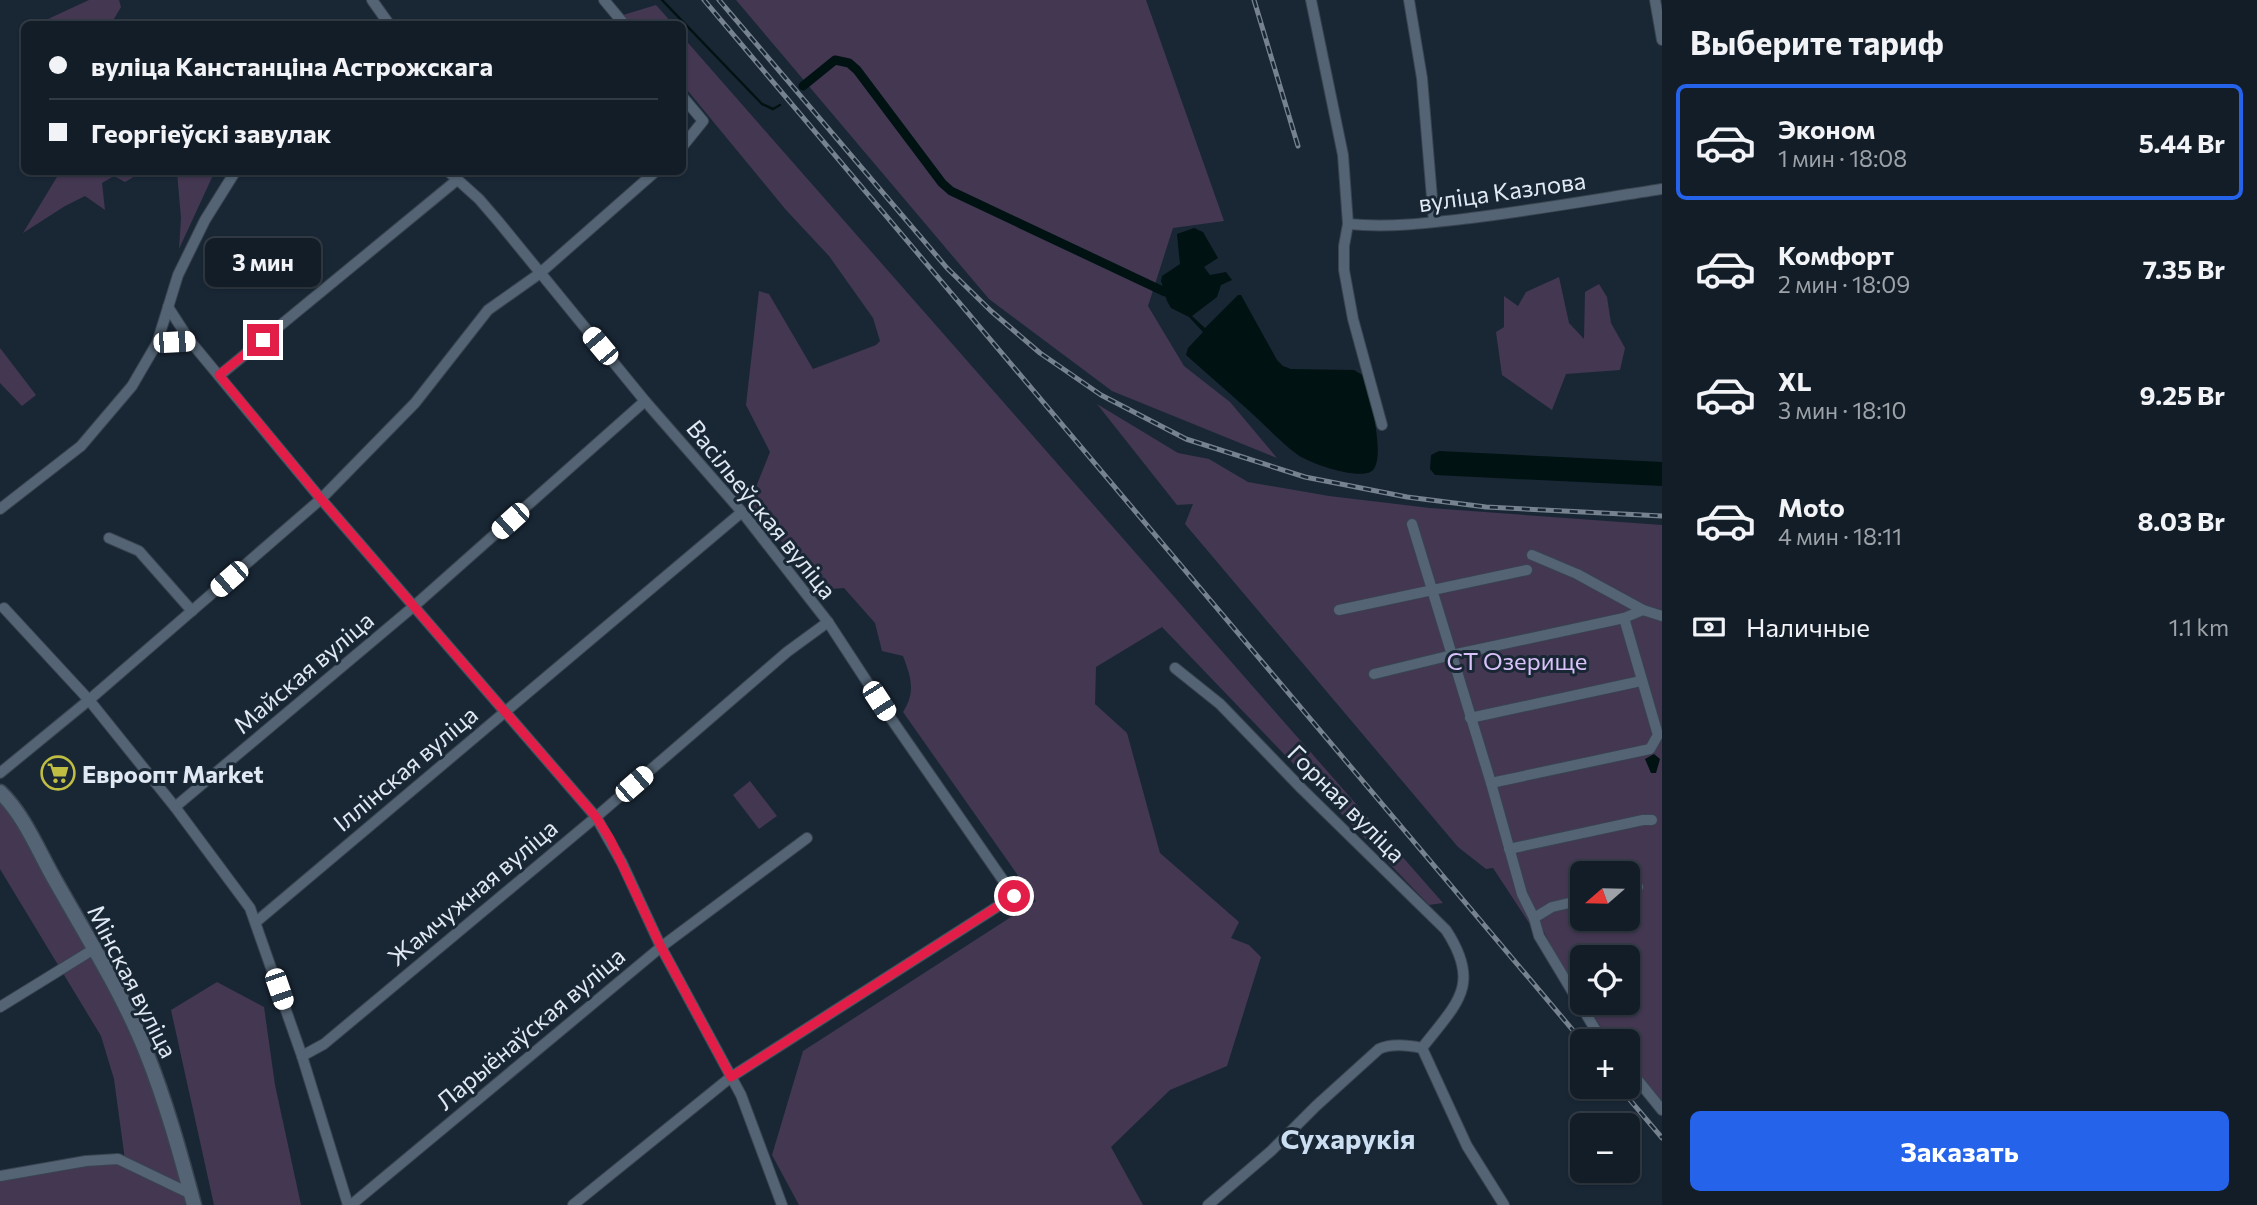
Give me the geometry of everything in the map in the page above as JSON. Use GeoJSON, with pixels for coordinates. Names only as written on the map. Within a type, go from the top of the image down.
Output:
{"type":"FeatureCollection","features":[{"type":"Feature","properties":{"kind":"main road","name":"Мінская вуліца"},"geometry":{"type":"LineString","coordinates":[[0,792],[25,828],[94,949],[145,1050],[170,1118],[193,1200]]}},
{"type":"Feature","properties":{"kind":"street"},"geometry":{"type":"LineString","coordinates":[[372,0],[387,21]]}},
{"type":"Feature","properties":{"kind":"street"},"geometry":{"type":"LineString","coordinates":[[604,0],[622,21]]}},
{"type":"Feature","properties":{"kind":"street"},"geometry":{"type":"LineString","coordinates":[[1311,0],[1341,142],[1348,224],[1343,246],[1344,270],[1353,319],[1382,425]]}},
{"type":"Feature","properties":{"kind":"street"},"geometry":{"type":"LineString","coordinates":[[1409,0],[1422,78],[1434,222]]}},
{"type":"Feature","properties":{"kind":"street"},"geometry":{"type":"LineString","coordinates":[[1655,0],[1662,40]]}},
{"type":"Feature","properties":{"kind":"street"},"geometry":{"type":"LineString","coordinates":[[686,101],[703,121],[686,142]]}},
{"type":"Feature","properties":{"kind":"street"},"geometry":{"type":"LineString","coordinates":[[0,509],[81,446],[132,386],[158,343],[178,275],[205,220],[233,175]]}},
{"type":"Feature","properties":{"kind":"street","name":"Васільеўская вуліца"},"geometry":{"type":"LineString","coordinates":[[452,175],[479,199],[645,401],[742,512],[828,622],[1014,896],[731,1077]]}},
{"type":"Feature","properties":{"kind":"street"},"geometry":{"type":"LineString","coordinates":[[0,774],[321,499],[415,403],[488,310],[540,274],[652,175]]}},
{"type":"Feature","properties":{"kind":"street"},"geometry":{"type":"LineString","coordinates":[[219,375],[457,180]]}},
{"type":"Feature","properties":{"kind":"street","name":"вуліца Казлова"},"geometry":{"type":"LineString","coordinates":[[1348,224],[1382,227],[1434,222],[1512,213],[1662,189]]}},
{"type":"Feature","properties":{"kind":"street"},"geometry":{"type":"LineString","coordinates":[[168,307],[190,341],[321,499],[596,817],[622,863],[661,947],[741,1095],[782,1205]]}},
{"type":"Feature","properties":{"kind":"street"},"geometry":{"type":"LineString","coordinates":[[158,343],[190,341]]}},
{"type":"Feature","properties":{"kind":"street","name":"Майская вуліца"},"geometry":{"type":"LineString","coordinates":[[175,807],[413,607],[645,401]]}},
{"type":"Feature","properties":{"kind":"street","name":"Іллінская вуліца"},"geometry":{"type":"LineString","coordinates":[[256,922],[742,512]]}},
{"type":"Feature","properties":{"kind":"street"},"geometry":{"type":"LineString","coordinates":[[1412,524],[1522,894],[1539,936],[1595,1029]]}},
{"type":"Feature","properties":{"kind":"street"},"geometry":{"type":"LineString","coordinates":[[109,538],[139,551],[192,611]]}},
{"type":"Feature","properties":{"kind":"street"},"geometry":{"type":"LineString","coordinates":[[1532,555],[1577,574],[1643,610],[1662,616]]}},
{"type":"Feature","properties":{"kind":"street"},"geometry":{"type":"LineString","coordinates":[[1339,610],[1527,569]]}},
{"type":"Feature","properties":{"kind":"street"},"geometry":{"type":"LineString","coordinates":[[4,608],[89,700],[240,892],[256,922],[349,1205]]}},
{"type":"Feature","properties":{"kind":"street"},"geometry":{"type":"LineString","coordinates":[[1374,674],[1452,654],[1624,618],[1643,610]]}},
{"type":"Feature","properties":{"kind":"street"},"geometry":{"type":"LineString","coordinates":[[1491,783],[1650,749],[1658,735],[1624,618]]}},
{"type":"Feature","properties":{"kind":"street","name":"Жамчужная вуліца"},"geometry":{"type":"LineString","coordinates":[[302,1056],[324,1044],[596,817],[787,652],[828,622]]}},
{"type":"Feature","properties":{"kind":"street","name":"Горная вуліца"},"geometry":{"type":"LineString","coordinates":[[1175,668],[1220,704],[1302,789],[1446,930],[1461,954],[1465,984],[1448,1015],[1422,1048]]}},
{"type":"Feature","properties":{"kind":"street"},"geometry":{"type":"LineString","coordinates":[[1471,719],[1641,681]]}},
{"type":"Feature","properties":{"kind":"street"},"geometry":{"type":"LineString","coordinates":[[1508,849],[1652,820]]}},
{"type":"Feature","properties":{"kind":"street","name":"Ларыёнаўская вуліца"},"geometry":{"type":"LineString","coordinates":[[349,1205],[661,947],[807,838]]}},
{"type":"Feature","properties":{"kind":"street"},"geometry":{"type":"LineString","coordinates":[[1535,921],[1545,910],[1570,903]]}},
{"type":"Feature","properties":{"kind":"street"},"geometry":{"type":"LineString","coordinates":[[0,1007],[94,949]]}},
{"type":"Feature","properties":{"kind":"street"},"geometry":{"type":"LineString","coordinates":[[1208,1205],[1271,1151],[1379,1049],[1386,1046],[1422,1048],[1467,1146],[1504,1205]]}},
{"type":"Feature","properties":{"kind":"street"},"geometry":{"type":"LineString","coordinates":[[573,1205],[731,1077]]}},
{"type":"Feature","properties":{"kind":"street"},"geometry":{"type":"LineString","coordinates":[[1640,1083],[1662,1110]]}},
{"type":"Feature","properties":{"kind":"street"},"geometry":{"type":"LineString","coordinates":[[0,1176],[86,1161],[118,1159],[193,1200]]}},
{"type":"Feature","properties":{"kind":"green space"},"geometry":{"type":"Polygon","coordinates":[[[89,0],[119,0],[121,7],[113,21],[48,19],[89,0]]]}},
{"type":"Feature","properties":{"kind":"green space"},"geometry":{"type":"Polygon","coordinates":[[[736,0],[1146,0],[1224,221],[1173,228],[1148,306],[1184,366],[1230,402],[1277,458],[1112,391],[989,299],[736,0]]]}},
{"type":"Feature","properties":{"kind":"green space"},"geometry":{"type":"Polygon","coordinates":[[[656,5],[670,21],[628,21],[623,15],[656,5]]]}},
{"type":"Feature","properties":{"kind":"green space"},"geometry":{"type":"Polygon","coordinates":[[[686,41],[1443,903],[1429,905],[1162,627],[1096,667],[1095,704],[1127,733],[1160,853],[1239,922],[1231,938],[1249,945],[1261,957],[1227,1066],[1170,1090],[1111,1147],[1143,1205],[799,1205],[772,1155],[803,1051],[1036,901],[903,712],[910,698],[911,684],[903,656],[882,651],[875,623],[844,588],[820,590],[750,502],[770,452],[746,405],[759,291],[769,294],[813,369],[876,345],[880,341],[873,318],[829,256],[786,210],[686,89],[686,41]]]}},
{"type":"Feature","properties":{"kind":"green space"},"geometry":{"type":"Polygon","coordinates":[[[58,175],[137,175],[125,182],[114,176],[102,183],[105,210],[85,196],[23,233],[58,175]]]}},
{"type":"Feature","properties":{"kind":"green space"},"geometry":{"type":"Polygon","coordinates":[[[177,175],[213,175],[179,249],[181,218],[177,175]]]}},
{"type":"Feature","properties":{"kind":"green space"},"geometry":{"type":"Polygon","coordinates":[[[1559,277],[1569,323],[1584,339],[1585,292],[1599,284],[1607,297],[1611,323],[1625,348],[1620,370],[1566,374],[1552,410],[1502,375],[1496,332],[1504,327],[1504,296],[1518,306],[1526,292],[1559,277]]]}},
{"type":"Feature","properties":{"kind":"green space"},"geometry":{"type":"Polygon","coordinates":[[[0,348],[36,395],[22,406],[0,383],[0,348]]]}},
{"type":"Feature","properties":{"kind":"green space","name":"СТ Озерище"},"geometry":{"type":"Polygon","coordinates":[[[1097,404],[1178,453],[1209,459],[1248,482],[1329,496],[1430,508],[1662,525],[1662,1103],[1640,1076],[1640,1029],[1602,1029],[1593,1015],[1640,1015],[1640,945],[1570,945],[1570,981],[1542,928],[1531,926],[1493,868],[1486,869],[1458,847],[1185,524],[1193,504],[1177,505],[1097,404]]]}},
{"type":"Feature","properties":{"kind":"green space"},"geometry":{"type":"Polygon","coordinates":[[[750,781],[777,816],[759,829],[733,795],[750,781]]]}},
{"type":"Feature","properties":{"kind":"green space"},"geometry":{"type":"Polygon","coordinates":[[[0,792],[132,1023],[194,1205],[0,1205],[0,1176],[125,1160],[114,1079],[101,1036],[0,869],[0,792]]]}},
{"type":"Feature","properties":{"kind":"green space"},"geometry":{"type":"Polygon","coordinates":[[[217,982],[264,1007],[275,1085],[301,1205],[214,1205],[171,1010],[217,982]]]}},
{"type":"Feature","properties":{"kind":"shaded area"},"geometry":{"type":"Polygon","coordinates":[[[1194,228],[1203,232],[1218,258],[1204,267],[1210,275],[1226,272],[1232,280],[1221,285],[1217,297],[1192,316],[1205,328],[1241,295],[1277,360],[1283,366],[1291,369],[1354,370],[1364,376],[1377,438],[1377,462],[1373,470],[1367,473],[1347,473],[1298,455],[1186,355],[1188,348],[1203,332],[1189,317],[1171,308],[1161,281],[1162,276],[1180,264],[1177,234],[1194,228]]]}},
{"type":"Feature","properties":{"kind":"shaded area"},"geometry":{"type":"Polygon","coordinates":[[[1439,451],[1662,462],[1662,486],[1435,475],[1430,469],[1431,455],[1439,451]]]}},
{"type":"Feature","properties":{"kind":"shaded area"},"geometry":{"type":"Polygon","coordinates":[[[1654,754],[1660,759],[1656,773],[1651,773],[1645,759],[1654,754]]]}},
{"type":"Feature","properties":{"kind":"waterway"},"geometry":{"type":"LineString","coordinates":[[662,0],[682,21]]}},
{"type":"Feature","properties":{"kind":"waterway"},"geometry":{"type":"LineString","coordinates":[[686,25],[762,104],[773,109],[780,105]]}},
{"type":"Feature","properties":{"kind":"waterway"},"geometry":{"type":"LineString","coordinates":[[803,86],[835,60],[849,63],[951,191],[1165,292]]}},
{"type":"Feature","properties":{"kind":"railway"},"geometry":{"type":"LineString","coordinates":[[704,0],[1572,1029]]}},
{"type":"Feature","properties":{"kind":"railway"},"geometry":{"type":"LineString","coordinates":[[719,0],[947,268],[1040,353],[1101,395],[1186,439],[1305,477],[1407,497],[1486,507],[1662,516]]}},
{"type":"Feature","properties":{"kind":"railway"},"geometry":{"type":"LineString","coordinates":[[1254,0],[1298,146]]}},
{"type":"Feature","properties":{"kind":"railway"},"geometry":{"type":"LineString","coordinates":[[1629,1099],[1662,1138]]}},
{"type":"Feature","properties":{"kind":"place","name":"Евроопт Market"},"geometry":{"type":"Point","coordinates":[58,773]}},
{"type":"Feature","properties":{"kind":"district","name":"Сухарукія"},"geometry":{"type":"Point","coordinates":[1348,1138]}},
{"type":"Feature","properties":{"kind":"route"},"geometry":{"type":"LineString","coordinates":[[263,340],[219,375],[321,499],[596,817],[610,839],[661,947],[731,1077],[1014,896]]}}]}
